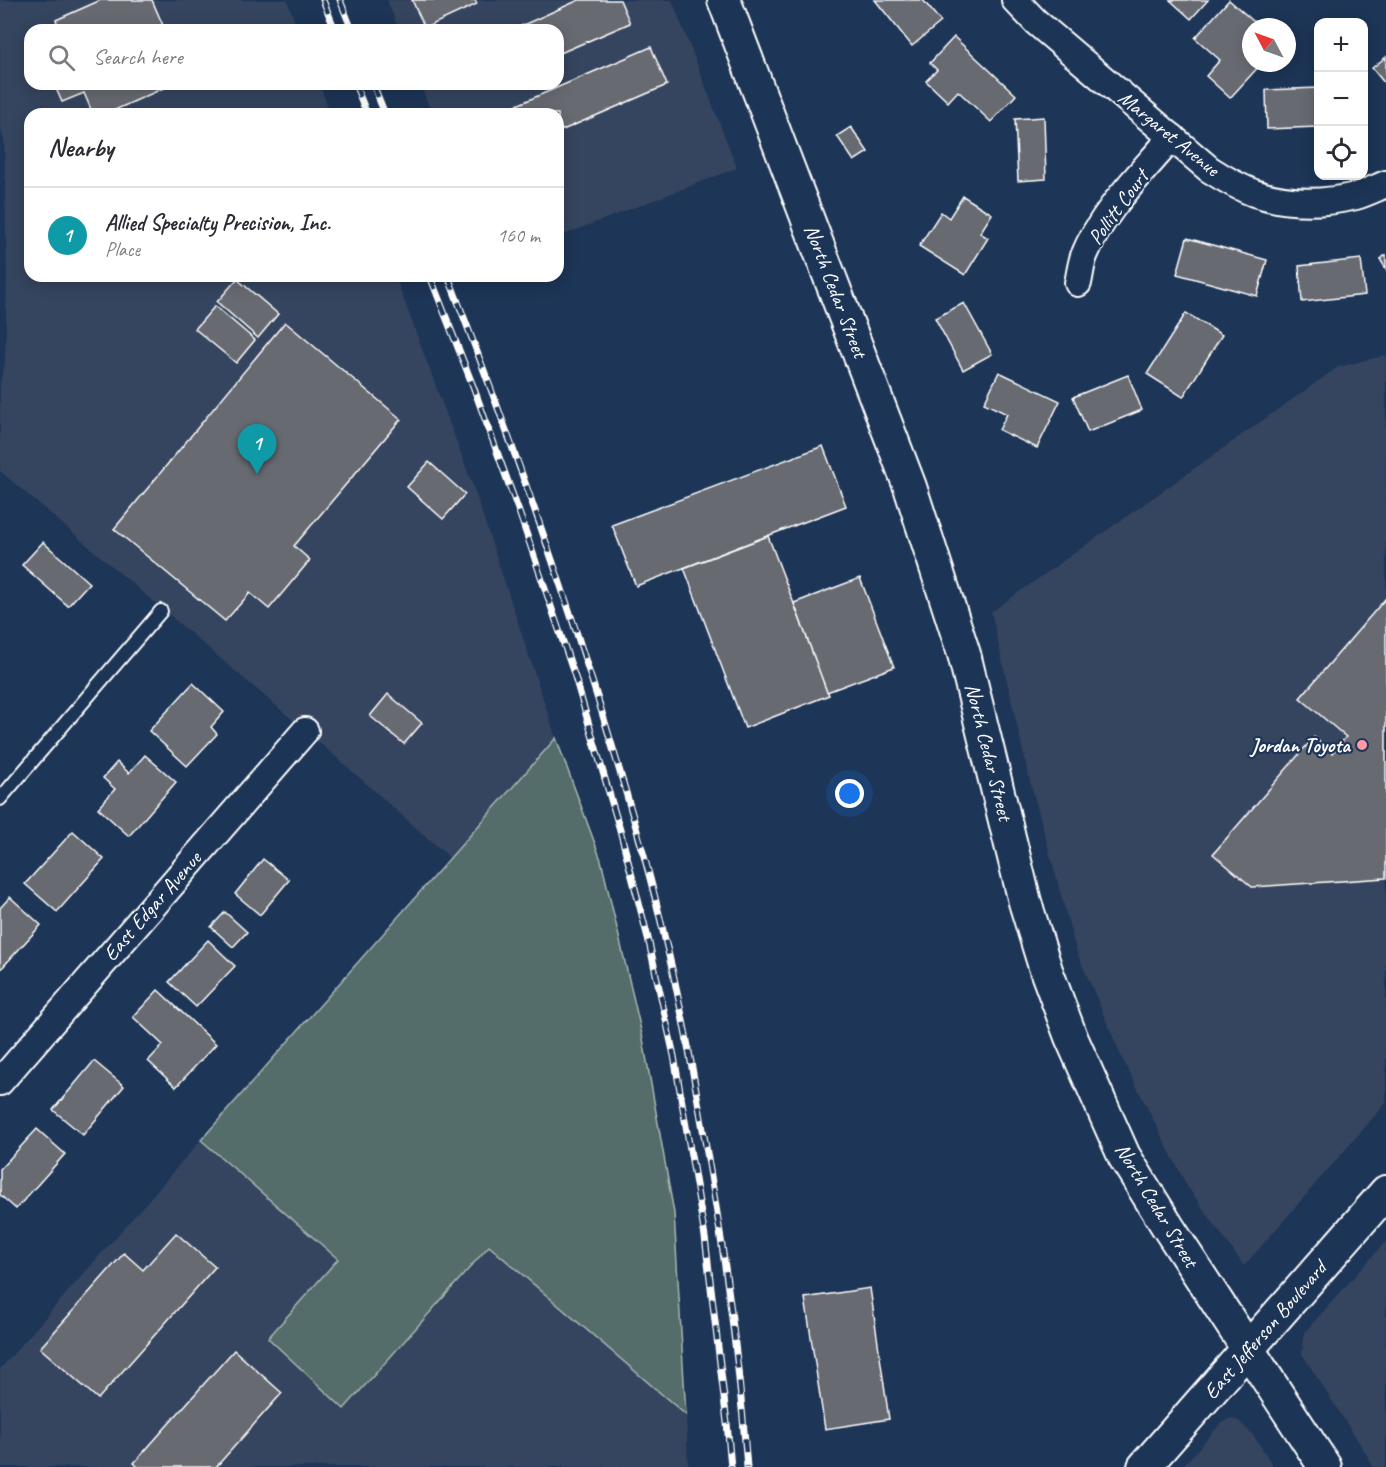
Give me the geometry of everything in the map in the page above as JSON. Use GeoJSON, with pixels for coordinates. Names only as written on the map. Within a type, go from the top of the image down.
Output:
{"type":"FeatureCollection","features":[{"type":"Feature","properties":{"kind":"street","name":"North Cedar Street"},"geometry":{"type":"LineString","coordinates":[[724,0],[910,487],[964,654],[1025,902],[1046,970],[1071,1037],[1124,1156],[1167,1227],[1325,1467]]}},
{"type":"Feature","properties":{"kind":"street","name":"Margaret Avenue"},"geometry":{"type":"LineString","coordinates":[[1015,0],[1036,22],[1209,169],[1231,182],[1255,193],[1292,201],[1318,202],[1357,196],[1386,184]]}},
{"type":"Feature","properties":{"kind":"street","name":"Pollitt Court"},"geometry":{"type":"LineString","coordinates":[[1078,283],[1083,259],[1095,233],[1119,199],[1172,137]]}},
{"type":"Feature","properties":{"kind":"street","name":"East Edgar Avenue"},"geometry":{"type":"LineString","coordinates":[[0,1082],[304,731]]}},
{"type":"Feature","properties":{"kind":"street","name":"East Jefferson Boulevard"},"geometry":{"type":"LineString","coordinates":[[1144,1467],[1386,1192]]}},
{"type":"Feature","properties":{"kind":"lane"},"geometry":{"type":"LineString","coordinates":[[0,799],[161,611]]}},
{"type":"Feature","properties":{"kind":"shaded area"},"geometry":{"type":"Polygon","coordinates":[[[0,0],[287,0],[296,24],[24,24],[24,90],[321,90],[329,108],[24,108],[24,282],[397,282],[473,486],[556,738],[450,858],[328,750],[0,471],[0,383],[5,362],[7,275],[4,140],[0,128],[0,0]]]}},
{"type":"Feature","properties":{"kind":"shaded area"},"geometry":{"type":"Polygon","coordinates":[[[387,0],[672,0],[737,168],[564,235],[564,108],[430,108],[422,90],[564,90],[564,24],[397,24],[387,0]]]}},
{"type":"Feature","properties":{"kind":"shaded area"},"geometry":{"type":"Polygon","coordinates":[[[1386,355],[1386,1103],[1244,1266],[1187,1186],[1122,1058],[1076,950],[1029,777],[991,612],[1338,367],[1386,355]]]}},
{"type":"Feature","properties":{"kind":"shaded area"},"geometry":{"type":"Polygon","coordinates":[[[201,1140],[416,1327],[489,1246],[686,1415],[688,1467],[0,1467],[0,1369],[201,1140]]]}},
{"type":"Feature","properties":{"kind":"shaded area"},"geometry":{"type":"Polygon","coordinates":[[[1386,1241],[1386,1467],[1373,1467],[1302,1354],[1305,1332],[1386,1241]]]}},
{"type":"Feature","properties":{"kind":"shaded area"},"geometry":{"type":"Polygon","coordinates":[[[1231,1418],[1239,1421],[1253,1435],[1274,1467],[1182,1467],[1221,1423],[1231,1418]]]}},
{"type":"Feature","properties":{"kind":"green space"},"geometry":{"type":"Polygon","coordinates":[[[556,738],[601,860],[643,1039],[674,1213],[686,1415],[489,1246],[344,1409],[268,1338],[338,1259],[201,1140],[556,738]]]}},
{"type":"Feature","properties":{"kind":"building"},"geometry":{"type":"Polygon","coordinates":[[[101,0],[152,0],[162,24],[58,24],[56,20],[101,0]]]}},
{"type":"Feature","properties":{"kind":"building"},"geometry":{"type":"Polygon","coordinates":[[[412,0],[475,0],[477,4],[434,24],[423,24],[412,0]]]}},
{"type":"Feature","properties":{"kind":"building"},"geometry":{"type":"Polygon","coordinates":[[[579,0],[620,0],[630,23],[564,51],[564,24],[525,24],[579,0]]]}},
{"type":"Feature","properties":{"kind":"building"},"geometry":{"type":"Polygon","coordinates":[[[875,0],[923,0],[941,22],[912,46],[875,0]]]}},
{"type":"Feature","properties":{"kind":"building"},"geometry":{"type":"Polygon","coordinates":[[[1170,0],[1208,0],[1191,19],[1170,0]]]}},
{"type":"Feature","properties":{"kind":"building"},"geometry":{"type":"Polygon","coordinates":[[[1229,0],[1250,18],[1242,18],[1242,72],[1254,72],[1230,98],[1206,76],[1220,60],[1195,38],[1229,0]]]}},
{"type":"Feature","properties":{"kind":"building"},"geometry":{"type":"Polygon","coordinates":[[[954,37],[1016,95],[991,122],[958,91],[948,102],[926,81],[937,70],[930,63],[954,37]]]}},
{"type":"Feature","properties":{"kind":"building"},"geometry":{"type":"Polygon","coordinates":[[[651,47],[667,85],[564,129],[564,108],[510,108],[552,90],[564,90],[564,85],[651,47]]]}},
{"type":"Feature","properties":{"kind":"building"},"geometry":{"type":"Polygon","coordinates":[[[1386,57],[1386,85],[1372,68],[1386,57]]]}},
{"type":"Feature","properties":{"kind":"building"},"geometry":{"type":"Polygon","coordinates":[[[1314,88],[1314,127],[1267,129],[1266,90],[1314,88]]]}},
{"type":"Feature","properties":{"kind":"building"},"geometry":{"type":"Polygon","coordinates":[[[57,90],[160,90],[119,108],[90,108],[84,93],[62,102],[57,90]]]}},
{"type":"Feature","properties":{"kind":"building"},"geometry":{"type":"Polygon","coordinates":[[[1044,117],[1046,179],[1018,181],[1015,119],[1044,117]]]}},
{"type":"Feature","properties":{"kind":"building"},"geometry":{"type":"Polygon","coordinates":[[[851,127],[868,152],[854,161],[837,136],[851,127]]]}},
{"type":"Feature","properties":{"kind":"building"},"geometry":{"type":"Polygon","coordinates":[[[963,196],[992,214],[980,233],[988,238],[965,275],[919,246],[941,212],[949,218],[963,196]]]}},
{"type":"Feature","properties":{"kind":"building"},"geometry":{"type":"Polygon","coordinates":[[[1187,238],[1267,260],[1257,296],[1177,274],[1187,238]]]}},
{"type":"Feature","properties":{"kind":"building"},"geometry":{"type":"Polygon","coordinates":[[[1386,255],[1386,269],[1380,259],[1386,255]]]}},
{"type":"Feature","properties":{"kind":"building"},"geometry":{"type":"Polygon","coordinates":[[[1361,259],[1365,295],[1302,302],[1299,266],[1361,259]]]}},
{"type":"Feature","properties":{"kind":"building"},"geometry":{"type":"Polygon","coordinates":[[[234,282],[241,282],[278,314],[258,338],[217,302],[234,282]]]}},
{"type":"Feature","properties":{"kind":"building"},"geometry":{"type":"Polygon","coordinates":[[[964,303],[992,354],[963,370],[935,318],[964,303]]]}},
{"type":"Feature","properties":{"kind":"building"},"geometry":{"type":"Polygon","coordinates":[[[215,306],[255,340],[236,363],[195,329],[215,306]]]}},
{"type":"Feature","properties":{"kind":"building"},"geometry":{"type":"Polygon","coordinates":[[[1186,313],[1222,335],[1183,397],[1147,374],[1186,313]]]}},
{"type":"Feature","properties":{"kind":"building"},"geometry":{"type":"Polygon","coordinates":[[[285,322],[401,419],[294,546],[310,560],[269,609],[250,593],[225,621],[114,529],[285,322]]]}},
{"type":"Feature","properties":{"kind":"building"},"geometry":{"type":"Polygon","coordinates":[[[999,372],[1060,401],[1037,448],[999,430],[1007,414],[984,403],[999,372]]]}},
{"type":"Feature","properties":{"kind":"building"},"geometry":{"type":"Polygon","coordinates":[[[1128,375],[1142,410],[1088,432],[1073,397],[1128,375]]]}},
{"type":"Feature","properties":{"kind":"building"},"geometry":{"type":"Polygon","coordinates":[[[823,446],[846,506],[636,586],[612,525],[823,446]]]}},
{"type":"Feature","properties":{"kind":"building"},"geometry":{"type":"Polygon","coordinates":[[[429,462],[465,494],[443,519],[407,487],[429,462]]]}},
{"type":"Feature","properties":{"kind":"building"},"geometry":{"type":"Polygon","coordinates":[[[768,536],[829,695],[745,728],[684,568],[768,536]]]}},
{"type":"Feature","properties":{"kind":"building"},"geometry":{"type":"Polygon","coordinates":[[[43,542],[89,583],[68,606],[22,565],[43,542]]]}},
{"type":"Feature","properties":{"kind":"building"},"geometry":{"type":"Polygon","coordinates":[[[860,578],[894,667],[827,692],[794,603],[860,578]]]}},
{"type":"Feature","properties":{"kind":"building","name":"Jordan Toyota"},"geometry":{"type":"Polygon","coordinates":[[[1386,598],[1386,878],[1252,887],[1213,854],[1314,737],[1332,753],[1346,737],[1300,698],[1386,598]]]}},
{"type":"Feature","properties":{"kind":"building"},"geometry":{"type":"Polygon","coordinates":[[[193,683],[224,712],[211,727],[217,734],[187,766],[149,731],[193,683]]]}},
{"type":"Feature","properties":{"kind":"building"},"geometry":{"type":"Polygon","coordinates":[[[388,694],[422,723],[404,744],[370,716],[388,694]]]}},
{"type":"Feature","properties":{"kind":"building"},"geometry":{"type":"Polygon","coordinates":[[[145,755],[176,782],[129,836],[98,808],[115,789],[103,778],[117,762],[129,773],[145,755]]]}},
{"type":"Feature","properties":{"kind":"building"},"geometry":{"type":"Polygon","coordinates":[[[73,831],[104,859],[57,912],[25,884],[73,831]]]}},
{"type":"Feature","properties":{"kind":"building"},"geometry":{"type":"Polygon","coordinates":[[[263,859],[289,880],[260,915],[235,894],[263,859]]]}},
{"type":"Feature","properties":{"kind":"building"},"geometry":{"type":"Polygon","coordinates":[[[10,897],[41,925],[0,970],[0,908],[10,897]]]}},
{"type":"Feature","properties":{"kind":"building"},"geometry":{"type":"Polygon","coordinates":[[[225,912],[247,932],[233,947],[211,927],[225,912]]]}},
{"type":"Feature","properties":{"kind":"building"},"geometry":{"type":"Polygon","coordinates":[[[208,940],[235,966],[196,1007],[169,982],[208,940]]]}},
{"type":"Feature","properties":{"kind":"building"},"geometry":{"type":"Polygon","coordinates":[[[158,990],[216,1044],[176,1087],[148,1061],[163,1045],[133,1017],[158,990]]]}},
{"type":"Feature","properties":{"kind":"building"},"geometry":{"type":"Polygon","coordinates":[[[94,1061],[124,1086],[83,1135],[53,1110],[94,1061]]]}},
{"type":"Feature","properties":{"kind":"building"},"geometry":{"type":"Polygon","coordinates":[[[37,1129],[65,1154],[16,1209],[0,1195],[0,1169],[37,1129]]]}},
{"type":"Feature","properties":{"kind":"building"},"geometry":{"type":"Polygon","coordinates":[[[176,1233],[215,1267],[98,1399],[40,1348],[124,1253],[143,1270],[176,1233]]]}},
{"type":"Feature","properties":{"kind":"building"},"geometry":{"type":"Polygon","coordinates":[[[870,1288],[889,1419],[825,1429],[805,1298],[870,1288]]]}},
{"type":"Feature","properties":{"kind":"building"},"geometry":{"type":"Polygon","coordinates":[[[234,1350],[282,1393],[216,1467],[138,1467],[134,1463],[234,1350]]]}},
{"type":"Feature","properties":{"kind":"railway"},"geometry":{"type":"LineString","coordinates":[[323,0],[333,24]]}},
{"type":"Feature","properties":{"kind":"railway"},"geometry":{"type":"LineString","coordinates":[[340,0],[350,24]]}},
{"type":"Feature","properties":{"kind":"railway"},"geometry":{"type":"LineString","coordinates":[[357,90],[365,108]]}},
{"type":"Feature","properties":{"kind":"railway"},"geometry":{"type":"LineString","coordinates":[[375,90],[383,108]]}},
{"type":"Feature","properties":{"kind":"railway"},"geometry":{"type":"LineString","coordinates":[[432,282],[519,512],[575,677],[620,830],[648,938],[674,1056],[705,1237],[731,1467]]}},
{"type":"Feature","properties":{"kind":"railway"},"geometry":{"type":"LineString","coordinates":[[450,282],[494,396],[558,578],[617,762],[654,892],[681,1012],[712,1182],[735,1344],[747,1467]]}},
{"type":"Feature","properties":{"kind":"place","name":"Allied Specialty Precision, Inc."},"geometry":{"type":"Point","coordinates":[257,474]}},
{"type":"Feature","properties":{"kind":"place","name":"Jordan Toyota"},"geometry":{"type":"Point","coordinates":[1362,745]}}]}
